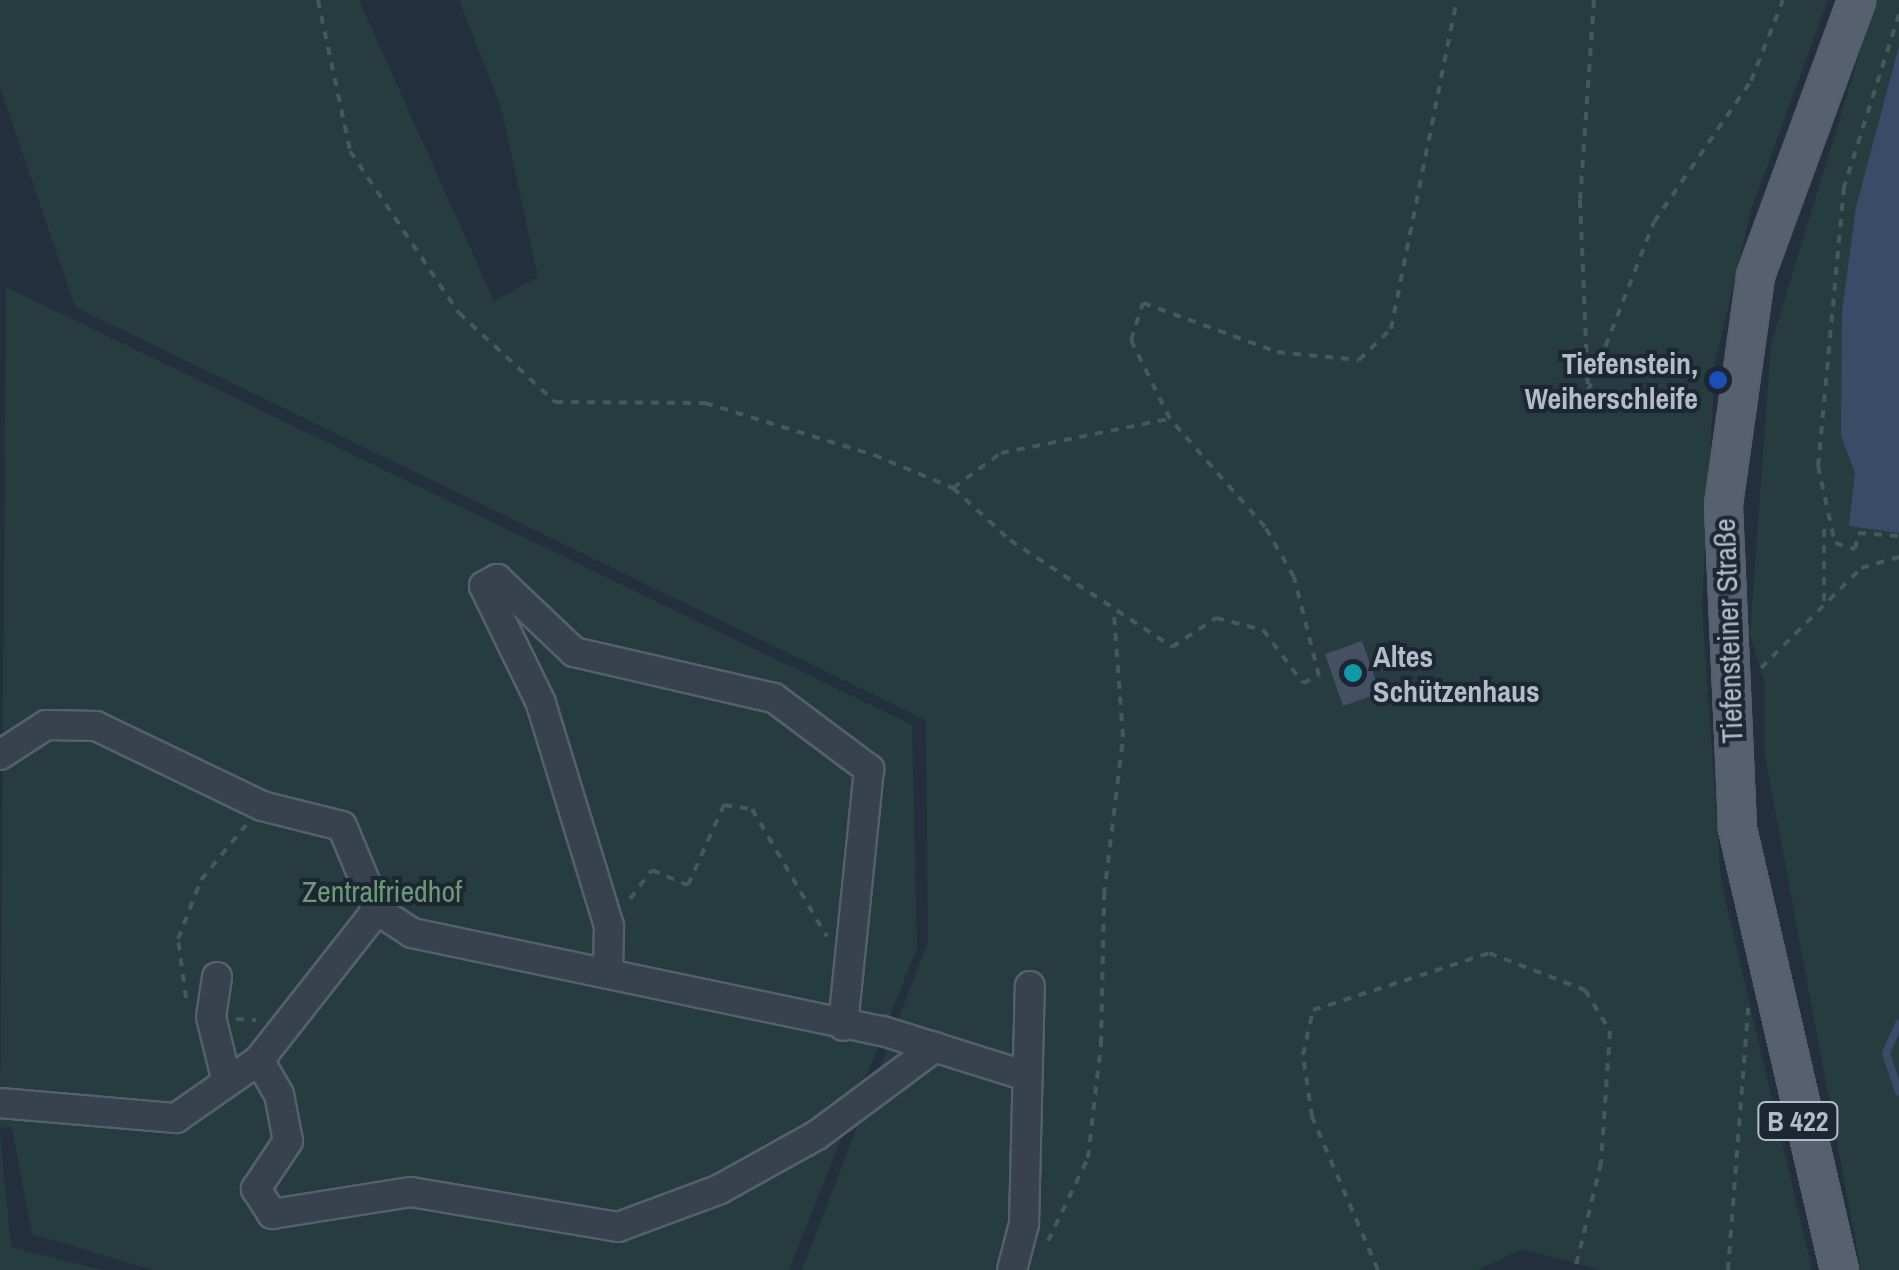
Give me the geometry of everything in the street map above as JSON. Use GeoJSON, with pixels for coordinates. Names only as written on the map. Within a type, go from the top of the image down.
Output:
{"type":"FeatureCollection","features":[{"type":"Feature","properties":{"kind":"main road","name":"Tiefensteiner Straße"},"geometry":{"type":"LineString","coordinates":[[1839,1270],[1763,971],[1737,827],[1722,504],[1731,400],[1755,276],[1856,0]]}},
{"type":"Feature","properties":{"kind":"street"},"geometry":{"type":"LineString","coordinates":[[608,972],[610,926],[541,703],[484,586],[497,579],[574,652],[774,698],[869,769],[844,1026]]}},
{"type":"Feature","properties":{"kind":"street"},"geometry":{"type":"LineString","coordinates":[[0,755],[46,725],[96,726],[262,806],[342,826],[377,910],[412,933],[608,972],[844,1026],[934,1047],[1028,1076]]}},
{"type":"Feature","properties":{"kind":"street"},"geometry":{"type":"LineString","coordinates":[[0,1103],[176,1118],[260,1060],[377,910]]}},
{"type":"Feature","properties":{"kind":"street"},"geometry":{"type":"LineString","coordinates":[[216,978],[212,1016],[227,1082]]}},
{"type":"Feature","properties":{"kind":"street"},"geometry":{"type":"LineString","coordinates":[[1012,1270],[1024,1224],[1030,986]]}},
{"type":"Feature","properties":{"kind":"street"},"geometry":{"type":"LineString","coordinates":[[260,1060],[279,1094],[288,1141],[256,1188],[272,1214],[412,1192],[618,1227],[720,1189],[817,1135],[934,1047]]}},
{"type":"Feature","properties":{"kind":"path"},"geometry":{"type":"LineString","coordinates":[[318,0],[350,151],[459,313],[554,402],[705,403],[788,424],[953,488],[1114,614],[1172,647],[1216,618],[1263,630],[1303,683],[1319,676],[1294,577],[1275,544],[1170,418],[1131,340],[1143,304],[1293,354],[1360,360],[1391,329],[1457,0]]}},
{"type":"Feature","properties":{"kind":"path"},"geometry":{"type":"LineString","coordinates":[[1594,0],[1596,65],[1580,200],[1588,391],[1654,222],[1751,81],[1783,0]]}},
{"type":"Feature","properties":{"kind":"path"},"geometry":{"type":"LineString","coordinates":[[1824,604],[1824,524],[1818,466],[1830,270],[1844,188],[1899,14]]}},
{"type":"Feature","properties":{"kind":"path"},"geometry":{"type":"LineString","coordinates":[[953,488],[1000,452],[1170,418]]}},
{"type":"Feature","properties":{"kind":"path"},"geometry":{"type":"LineString","coordinates":[[1824,524],[1834,543],[1854,549],[1858,533],[1899,536]]}},
{"type":"Feature","properties":{"kind":"path"},"geometry":{"type":"LineString","coordinates":[[1729,700],[1862,568],[1899,557]]}},
{"type":"Feature","properties":{"kind":"path"},"geometry":{"type":"LineString","coordinates":[[1045,1244],[1088,1158],[1101,1044],[1104,894],[1123,737],[1114,614]]}},
{"type":"Feature","properties":{"kind":"path"},"geometry":{"type":"LineString","coordinates":[[610,926],[652,870],[688,885],[724,805],[752,809],[822,934],[851,953]]}},
{"type":"Feature","properties":{"kind":"path"},"geometry":{"type":"LineString","coordinates":[[262,806],[201,880],[178,939],[189,1008],[212,1016],[290,1023]]}},
{"type":"Feature","properties":{"kind":"path"},"geometry":{"type":"LineString","coordinates":[[1378,1270],[1312,1117],[1303,1054],[1312,1010],[1490,953],[1586,990],[1610,1031],[1601,1163],[1576,1270]]}},
{"type":"Feature","properties":{"kind":"path"},"geometry":{"type":"LineString","coordinates":[[1728,1270],[1746,1094],[1741,1026],[1763,971]]}},
{"type":"Feature","properties":{"kind":"green space"},"geometry":{"type":"Polygon","coordinates":[[[0,0],[359,0],[494,301],[538,277],[501,107],[459,0],[1828,0],[1751,210],[1715,363],[1702,606],[1721,881],[1812,1270],[1600,1270],[1522,1249],[1477,1270],[802,1270],[928,942],[926,720],[75,307],[0,87],[0,0]]]}},
{"type":"Feature","properties":{"kind":"green space"},"geometry":{"type":"Polygon","coordinates":[[[1876,0],[1899,0],[1899,1270],[1861,1270],[1765,756],[1765,682],[1750,636],[1771,344],[1876,0]]]}},
{"type":"Feature","properties":{"kind":"green space","name":"Zentralfriedhof"},"geometry":{"type":"Polygon","coordinates":[[[6,287],[912,725],[917,948],[789,1270],[153,1270],[32,1234],[12,1128],[0,1127],[6,287]]]}},
{"type":"Feature","properties":{"kind":"green space"},"geometry":{"type":"Polygon","coordinates":[[[0,1133],[11,1247],[103,1270],[0,1270],[0,1133]]]}},
{"type":"Feature","properties":{"kind":"water"},"geometry":{"type":"Polygon","coordinates":[[[1899,46],[1899,533],[1849,526],[1855,473],[1841,436],[1842,311],[1856,207],[1899,46]]]}},
{"type":"Feature","properties":{"kind":"building","name":"Altes Schützenhaus"},"geometry":{"type":"Polygon","coordinates":[[[1362,641],[1380,693],[1343,706],[1325,654],[1362,641]]]}},
{"type":"Feature","properties":{"kind":"waterway"},"geometry":{"type":"LineString","coordinates":[[1899,1024],[1886,1053],[1899,1092]]}},
{"type":"Feature","properties":{"kind":"place","name":"Tiefenstein, Weiherschleife"},"geometry":{"type":"Point","coordinates":[1718,380]}},
{"type":"Feature","properties":{"kind":"place","name":"Altes Schützenhaus"},"geometry":{"type":"Point","coordinates":[1353,673]}}]}
